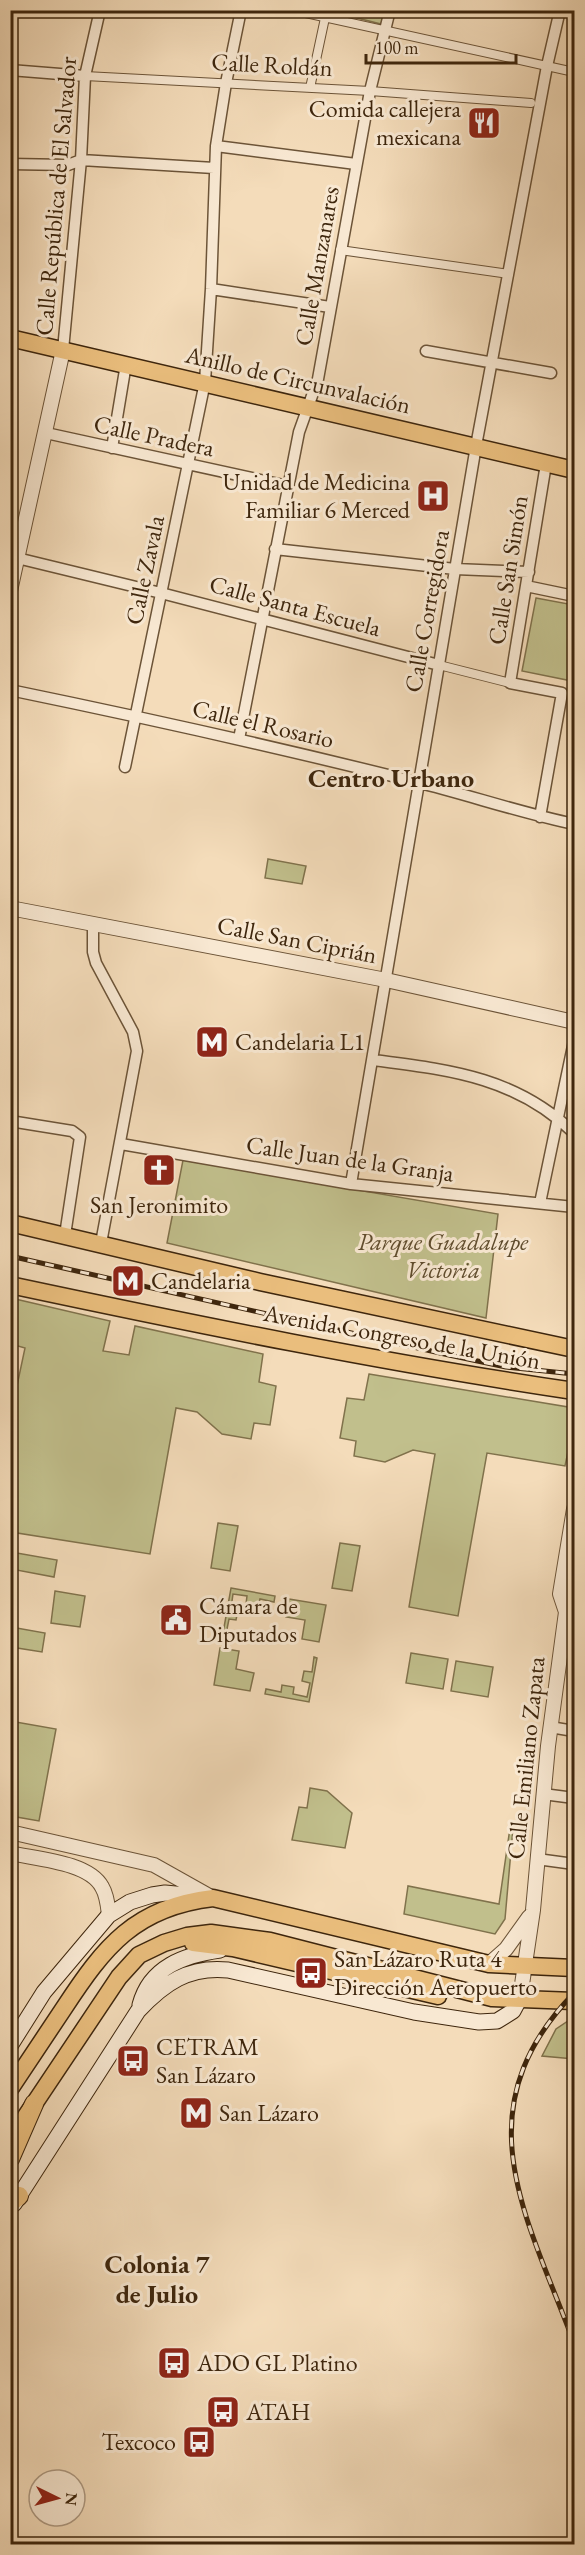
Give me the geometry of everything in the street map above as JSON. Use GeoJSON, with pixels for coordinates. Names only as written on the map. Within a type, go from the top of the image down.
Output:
{"type":"FeatureCollection","features":[{"type":"Feature","properties":{"kind":"highway"},"geometry":{"type":"LineString","coordinates":[[10,2158],[34,2103]]}},
{"type":"Feature","properties":{"kind":"main road","name":"Anillo de Circunvalación"},"geometry":{"type":"LineString","coordinates":[[10,338],[574,470]]}},
{"type":"Feature","properties":{"kind":"main road","name":"Avenida Congreso de la Unión"},"geometry":{"type":"LineString","coordinates":[[10,1223],[260,1282],[574,1349]]}},
{"type":"Feature","properties":{"kind":"main road","name":"Avenida Congreso de la Unión"},"geometry":{"type":"LineString","coordinates":[[10,1284],[271,1340],[574,1391]]}},
{"type":"Feature","properties":{"kind":"main road"},"geometry":{"type":"LineString","coordinates":[[10,2046],[44,1992],[109,1915],[130,1902],[158,1894],[184,1894],[213,1898],[489,1964],[574,1968]]}},
{"type":"Feature","properties":{"kind":"main road"},"geometry":{"type":"LineString","coordinates":[[10,2089],[89,1969],[109,1945],[124,1932],[153,1914],[194,1900],[213,1898]]}},
{"type":"Feature","properties":{"kind":"main road"},"geometry":{"type":"LineString","coordinates":[[10,2139],[118,1977],[139,1955],[164,1943],[187,1936],[211,1933],[244,1936],[492,1998]]}},
{"type":"Feature","properties":{"kind":"main road"},"geometry":{"type":"LineString","coordinates":[[164,1943],[206,1944],[233,1948],[443,1997],[574,2001]]}},
{"type":"Feature","properties":{"kind":"main road"},"geometry":{"type":"LineString","coordinates":[[138,2011],[143,1992],[160,1971],[177,1960],[195,1954],[233,1948]]}},
{"type":"Feature","properties":{"kind":"main road"},"geometry":{"type":"LineString","coordinates":[[13,2203],[138,2011],[160,1989],[174,1979],[192,1971],[211,1968],[256,1975],[414,2012],[478,2022],[497,2021],[513,2011],[520,1998]]}},
{"type":"Feature","properties":{"kind":"street","name":"Calle República de El Salvador"},"geometry":{"type":"LineString","coordinates":[[63,350],[81,160],[85,76],[100,10]]}},
{"type":"Feature","properties":{"kind":"street","name":"Calle Zavala"},"geometry":{"type":"LineString","coordinates":[[125,767],[205,382],[212,289],[216,146],[226,83],[242,10]]}},
{"type":"Feature","properties":{"kind":"street"},"geometry":{"type":"LineString","coordinates":[[292,10],[574,72]]}},
{"type":"Feature","properties":{"kind":"street","name":"Calle Manzanares"},"geometry":{"type":"LineString","coordinates":[[239,739],[299,432],[318,379],[370,91],[390,10]]}},
{"type":"Feature","properties":{"kind":"street","name":"Calle Corregidora"},"geometry":{"type":"LineString","coordinates":[[351,1184],[374,1060],[418,783],[476,447],[547,66],[560,10]]}},
{"type":"Feature","properties":{"kind":"street"},"geometry":{"type":"LineString","coordinates":[[310,88],[325,18]]}},
{"type":"Feature","properties":{"kind":"street","name":"Calle Roldán"},"geometry":{"type":"LineString","coordinates":[[10,70],[531,103]]}},
{"type":"Feature","properties":{"kind":"street"},"geometry":{"type":"LineString","coordinates":[[216,146],[356,164]]}},
{"type":"Feature","properties":{"kind":"street"},"geometry":{"type":"LineString","coordinates":[[10,164],[68,165],[81,160],[214,168]]}},
{"type":"Feature","properties":{"kind":"street"},"geometry":{"type":"LineString","coordinates":[[340,250],[509,274]]}},
{"type":"Feature","properties":{"kind":"street"},"geometry":{"type":"LineString","coordinates":[[212,289],[330,307]]}},
{"type":"Feature","properties":{"kind":"street"},"geometry":{"type":"LineString","coordinates":[[10,591],[63,350]]}},
{"type":"Feature","properties":{"kind":"street"},"geometry":{"type":"LineString","coordinates":[[426,351],[551,373]]}},
{"type":"Feature","properties":{"kind":"street"},"geometry":{"type":"LineString","coordinates":[[112,448],[126,364]]}},
{"type":"Feature","properties":{"kind":"street","name":"Calle Pradera"},"geometry":{"type":"LineString","coordinates":[[46,434],[288,486]]}},
{"type":"Feature","properties":{"kind":"street","name":"Calle San Simón"},"geometry":{"type":"LineString","coordinates":[[510,683],[546,464]]}},
{"type":"Feature","properties":{"kind":"street"},"geometry":{"type":"LineString","coordinates":[[275,549],[455,569],[529,572]]}},
{"type":"Feature","properties":{"kind":"street","name":"Calle Santa Escuela"},"geometry":{"type":"LineString","coordinates":[[17,558],[510,683],[562,693],[540,817]]}},
{"type":"Feature","properties":{"kind":"street"},"geometry":{"type":"LineString","coordinates":[[526,586],[574,597]]}},
{"type":"Feature","properties":{"kind":"street","name":"Calle el Rosario"},"geometry":{"type":"LineString","coordinates":[[10,690],[239,739],[574,824]]}},
{"type":"Feature","properties":{"kind":"street","name":"Calle San Ciprián"},"geometry":{"type":"LineString","coordinates":[[10,908],[386,980],[574,1022]]}},
{"type":"Feature","properties":{"kind":"street"},"geometry":{"type":"LineString","coordinates":[[93,924],[93,952],[96,963],[133,1032],[138,1051],[101,1243]]}},
{"type":"Feature","properties":{"kind":"street"},"geometry":{"type":"LineString","coordinates":[[540,1203],[574,1041]]}},
{"type":"Feature","properties":{"kind":"street"},"geometry":{"type":"LineString","coordinates":[[374,1060],[473,1076],[500,1084],[558,1118],[574,1133]]}},
{"type":"Feature","properties":{"kind":"street"},"geometry":{"type":"LineString","coordinates":[[10,1121],[72,1131],[81,1137],[65,1235]]}},
{"type":"Feature","properties":{"kind":"street","name":"Calle Juan de la Granja"},"geometry":{"type":"LineString","coordinates":[[121,1144],[351,1184],[574,1207]]}},
{"type":"Feature","properties":{"kind":"street","name":"Calle Emiliano Zapata"},"geometry":{"type":"LineString","coordinates":[[520,1998],[532,1910],[550,1727],[568,1647],[566,1612],[560,1594],[574,1509]]}},
{"type":"Feature","properties":{"kind":"street","name":"Calle Emiliano Zapata"},"geometry":{"type":"LineString","coordinates":[[566,1612],[574,1597]]}},
{"type":"Feature","properties":{"kind":"street"},"geometry":{"type":"LineString","coordinates":[[550,1727],[574,1731]]}},
{"type":"Feature","properties":{"kind":"street"},"geometry":{"type":"LineString","coordinates":[[543,1794],[574,1798]]}},
{"type":"Feature","properties":{"kind":"street"},"geometry":{"type":"LineString","coordinates":[[10,1832],[154,1865],[213,1898]]}},
{"type":"Feature","properties":{"kind":"street"},"geometry":{"type":"LineString","coordinates":[[10,1853],[77,1867],[92,1874],[103,1887],[109,1915]]}},
{"type":"Feature","properties":{"kind":"street"},"geometry":{"type":"LineString","coordinates":[[537,1859],[574,1864]]}},
{"type":"Feature","properties":{"kind":"street","name":"Calle Emiliano Zapata"},"geometry":{"type":"LineString","coordinates":[[489,1964],[506,1949],[525,1924],[532,1910]]}},
{"type":"Feature","properties":{"kind":"green space"},"geometry":{"type":"Polygon","coordinates":[[[325,10],[385,11],[381,24],[325,10]]]}},
{"type":"Feature","properties":{"kind":"green space"},"geometry":{"type":"Polygon","coordinates":[[[536,598],[574,605],[572,681],[522,671],[536,598]]]}},
{"type":"Feature","properties":{"kind":"green space"},"geometry":{"type":"Polygon","coordinates":[[[268,859],[306,866],[302,884],[265,878],[268,859]]]}},
{"type":"Feature","properties":{"kind":"green space","name":"Parque Guadalupe Victoria"},"geometry":{"type":"Polygon","coordinates":[[[183,1160],[498,1214],[486,1318],[167,1243],[183,1160]]]}},
{"type":"Feature","properties":{"kind":"green space"},"geometry":{"type":"Polygon","coordinates":[[[11,1298],[110,1321],[103,1351],[129,1355],[135,1326],[263,1354],[259,1382],[276,1386],[270,1425],[254,1423],[251,1439],[222,1434],[197,1412],[176,1408],[150,1554],[11,1532],[11,1414],[25,1348],[11,1344],[11,1298]]]}},
{"type":"Feature","properties":{"kind":"green space"},"geometry":{"type":"Polygon","coordinates":[[[369,1374],[574,1408],[574,1423],[565,1466],[487,1453],[458,1616],[409,1607],[435,1454],[413,1450],[385,1462],[354,1456],[356,1441],[340,1438],[347,1398],[364,1400],[369,1374]]]}},
{"type":"Feature","properties":{"kind":"green space"},"geometry":{"type":"Polygon","coordinates":[[[218,1523],[238,1526],[230,1571],[211,1568],[218,1523]]]}},
{"type":"Feature","properties":{"kind":"green space"},"geometry":{"type":"Polygon","coordinates":[[[340,1543],[360,1546],[352,1591],[332,1588],[340,1543]]]}},
{"type":"Feature","properties":{"kind":"green space"},"geometry":{"type":"Polygon","coordinates":[[[11,1552],[57,1560],[54,1577],[11,1569],[11,1552]]]}},
{"type":"Feature","properties":{"kind":"green space"},"geometry":{"type":"Polygon","coordinates":[[[231,1588],[275,1596],[274,1602],[260,1599],[258,1606],[246,1604],[247,1596],[233,1594],[231,1608],[238,1610],[236,1620],[229,1619],[226,1634],[223,1633],[231,1588]]]}},
{"type":"Feature","properties":{"kind":"green space"},"geometry":{"type":"Polygon","coordinates":[[[55,1591],[85,1596],[80,1627],[51,1623],[55,1591]]]}},
{"type":"Feature","properties":{"kind":"green space"},"geometry":{"type":"Polygon","coordinates":[[[289,1599],[326,1605],[319,1642],[302,1639],[305,1620],[286,1617],[289,1599]]]}},
{"type":"Feature","properties":{"kind":"green space"},"geometry":{"type":"Polygon","coordinates":[[[11,1627],[45,1633],[42,1652],[11,1647],[11,1627]]]}},
{"type":"Feature","properties":{"kind":"green space"},"geometry":{"type":"Polygon","coordinates":[[[220,1648],[239,1651],[236,1669],[254,1673],[250,1691],[214,1685],[220,1648]]]}},
{"type":"Feature","properties":{"kind":"green space"},"geometry":{"type":"Polygon","coordinates":[[[411,1653],[448,1659],[443,1689],[406,1683],[411,1653]]]}},
{"type":"Feature","properties":{"kind":"green space"},"geometry":{"type":"Polygon","coordinates":[[[314,1657],[317,1658],[309,1702],[265,1694],[266,1689],[281,1692],[282,1685],[294,1687],[293,1694],[307,1697],[310,1683],[302,1681],[304,1671],[312,1672],[314,1657]]]}},
{"type":"Feature","properties":{"kind":"green space"},"geometry":{"type":"Polygon","coordinates":[[[456,1661],[493,1667],[488,1697],[451,1691],[456,1661]]]}},
{"type":"Feature","properties":{"kind":"green space"},"geometry":{"type":"Polygon","coordinates":[[[10,1721],[56,1729],[39,1821],[11,1816],[10,1721]]]}},
{"type":"Feature","properties":{"kind":"green space"},"geometry":{"type":"Polygon","coordinates":[[[310,1788],[327,1791],[352,1813],[345,1848],[292,1840],[299,1807],[307,1808],[310,1788]]]}},
{"type":"Feature","properties":{"kind":"green space"},"geometry":{"type":"Polygon","coordinates":[[[510,1828],[513,1828],[505,1919],[495,1934],[404,1914],[408,1886],[499,1904],[510,1828]]]}},
{"type":"Feature","properties":{"kind":"green space"},"geometry":{"type":"Polygon","coordinates":[[[568,2021],[574,2021],[574,2059],[542,2056],[556,2029],[568,2021]]]}},
{"type":"Feature","properties":{"kind":"railway"},"geometry":{"type":"LineString","coordinates":[[10,1256],[506,1367],[574,1374]]}},
{"type":"Feature","properties":{"kind":"railway"},"geometry":{"type":"LineString","coordinates":[[574,1993],[540,2036],[520,2079],[512,2121],[514,2164],[523,2206],[574,2343]]}},
{"type":"Feature","properties":{"kind":"place","name":"Comida callejera mexicana"},"geometry":{"type":"Point","coordinates":[484,123]}},
{"type":"Feature","properties":{"kind":"place","name":"Unidad de Medicina Familiar 6 Merced"},"geometry":{"type":"Point","coordinates":[433,496]}},
{"type":"Feature","properties":{"kind":"place","name":"Candelaria L1"},"geometry":{"type":"Point","coordinates":[212,1042]}},
{"type":"Feature","properties":{"kind":"place","name":"San Jeronimito"},"geometry":{"type":"Point","coordinates":[159,1170]}},
{"type":"Feature","properties":{"kind":"place","name":"Candelaria"},"geometry":{"type":"Point","coordinates":[128,1281]}},
{"type":"Feature","properties":{"kind":"place","name":"Cámara de Diputados"},"geometry":{"type":"Point","coordinates":[176,1620]}},
{"type":"Feature","properties":{"kind":"place","name":"San Lázaro Ruta 4 Dirección Aeropuerto"},"geometry":{"type":"Point","coordinates":[311,1973]}},
{"type":"Feature","properties":{"kind":"place","name":"CETRAM San Lázaro"},"geometry":{"type":"Point","coordinates":[133,2061]}},
{"type":"Feature","properties":{"kind":"place","name":"San Lázaro"},"geometry":{"type":"Point","coordinates":[196,2113]}},
{"type":"Feature","properties":{"kind":"place","name":"ADO GL Platino"},"geometry":{"type":"Point","coordinates":[174,2363]}},
{"type":"Feature","properties":{"kind":"place","name":"ATAH"},"geometry":{"type":"Point","coordinates":[223,2412]}},
{"type":"Feature","properties":{"kind":"place","name":"Texcoco"},"geometry":{"type":"Point","coordinates":[199,2442]}},
{"type":"Feature","properties":{"kind":"district","name":"Centro Urbano"},"geometry":{"type":"Point","coordinates":[391,778]}},
{"type":"Feature","properties":{"kind":"district","name":"Colonia 7 de Julio"},"geometry":{"type":"Point","coordinates":[157,2279]}}]}
